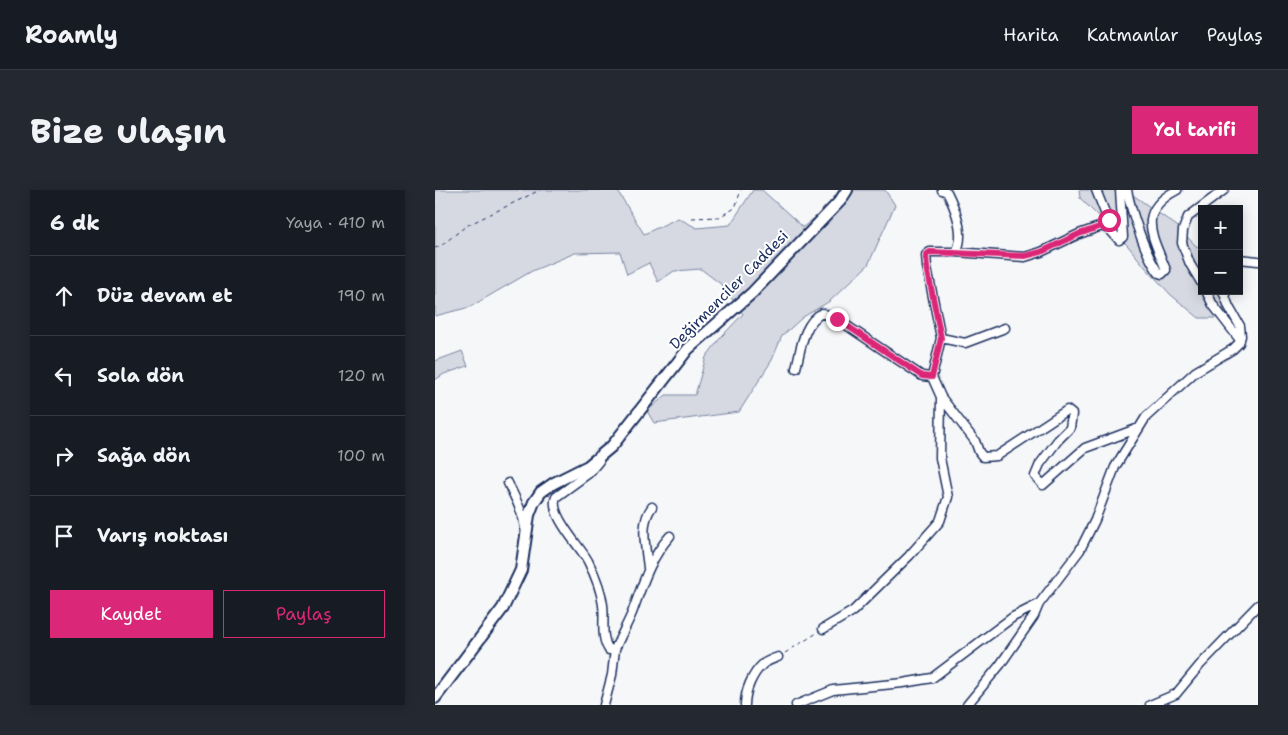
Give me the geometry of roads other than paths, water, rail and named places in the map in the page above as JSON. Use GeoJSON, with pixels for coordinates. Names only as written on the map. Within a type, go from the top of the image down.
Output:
{"type":"FeatureCollection","features":[{"type":"Feature","properties":{"kind":"main road","name":"Değirmenciler Caddesi"},"geometry":{"type":"LineString","coordinates":[[435,698],[503,608],[521,570],[529,515],[533,502],[541,492],[554,483],[588,466],[612,446],[688,349],[751,293],[841,201],[847,190]]}},
{"type":"Feature","properties":{"kind":"street"},"geometry":{"type":"LineString","coordinates":[[942,190],[947,192],[952,202],[959,228],[959,247],[956,252]]}},
{"type":"Feature","properties":{"kind":"street"},"geometry":{"type":"LineString","coordinates":[[1096,190],[1109,220],[1109,230]]}},
{"type":"Feature","properties":{"kind":"street"},"geometry":{"type":"LineString","coordinates":[[1119,190],[1123,237],[1119,240],[1102,226],[1079,234],[1041,252],[1025,256],[956,252],[930,252],[926,255],[941,338],[932,377],[941,397],[975,441],[983,458],[997,456],[1067,410],[1072,414],[1070,428],[1058,440],[1040,464],[1036,473],[1035,476],[1043,485],[1085,448],[1139,428]]}},
{"type":"Feature","properties":{"kind":"street"},"geometry":{"type":"LineString","coordinates":[[1127,190],[1130,206],[1152,265],[1159,274],[1166,270],[1149,224],[1155,208],[1177,190]]}},
{"type":"Feature","properties":{"kind":"street"},"geometry":{"type":"LineString","coordinates":[[1198,277],[1190,264],[1182,243],[1183,230],[1188,217],[1224,190]]}},
{"type":"Feature","properties":{"kind":"street"},"geometry":{"type":"LineString","coordinates":[[1243,259],[1258,261]]}},
{"type":"Feature","properties":{"kind":"street"},"geometry":{"type":"LineString","coordinates":[[1208,295],[1213,305],[1240,340]]}},
{"type":"Feature","properties":{"kind":"street"},"geometry":{"type":"LineString","coordinates":[[967,705],[1000,664],[1034,616],[1039,604],[1080,550],[1095,520],[1115,466],[1146,417],[1195,372],[1233,349],[1240,340],[1239,326],[1224,295]]}},
{"type":"Feature","properties":{"kind":"street"},"geometry":{"type":"LineString","coordinates":[[796,368],[806,331],[813,318],[822,313],[837,319],[922,376],[932,377]]}},
{"type":"Feature","properties":{"kind":"street"},"geometry":{"type":"LineString","coordinates":[[941,338],[965,343],[1005,328]]}},
{"type":"Feature","properties":{"kind":"street"},"geometry":{"type":"LineString","coordinates":[[823,629],[853,612],[909,556],[940,521],[948,497],[940,458],[941,397]]}},
{"type":"Feature","properties":{"kind":"street"},"geometry":{"type":"LineString","coordinates":[[612,446],[589,473],[556,497],[554,502],[556,510],[569,534],[587,559],[598,585],[603,604],[603,642],[609,650],[615,649]]}},
{"type":"Feature","properties":{"kind":"street"},"geometry":{"type":"LineString","coordinates":[[508,483],[524,519],[526,538]]}},
{"type":"Feature","properties":{"kind":"street"},"geometry":{"type":"LineString","coordinates":[[649,572],[644,523],[652,507]]}},
{"type":"Feature","properties":{"kind":"street"},"geometry":{"type":"LineString","coordinates":[[604,705],[612,675],[615,649],[654,557],[670,536]]}},
{"type":"Feature","properties":{"kind":"street"},"geometry":{"type":"LineString","coordinates":[[796,705],[833,690],[903,683],[931,678],[1013,617],[1039,604]]}},
{"type":"Feature","properties":{"kind":"street"},"geometry":{"type":"LineString","coordinates":[[1150,705],[1176,694],[1200,665],[1258,604]]}},
{"type":"Feature","properties":{"kind":"street"},"geometry":{"type":"LineString","coordinates":[[745,705],[745,697],[754,674],[764,663],[777,657]]}}]}
